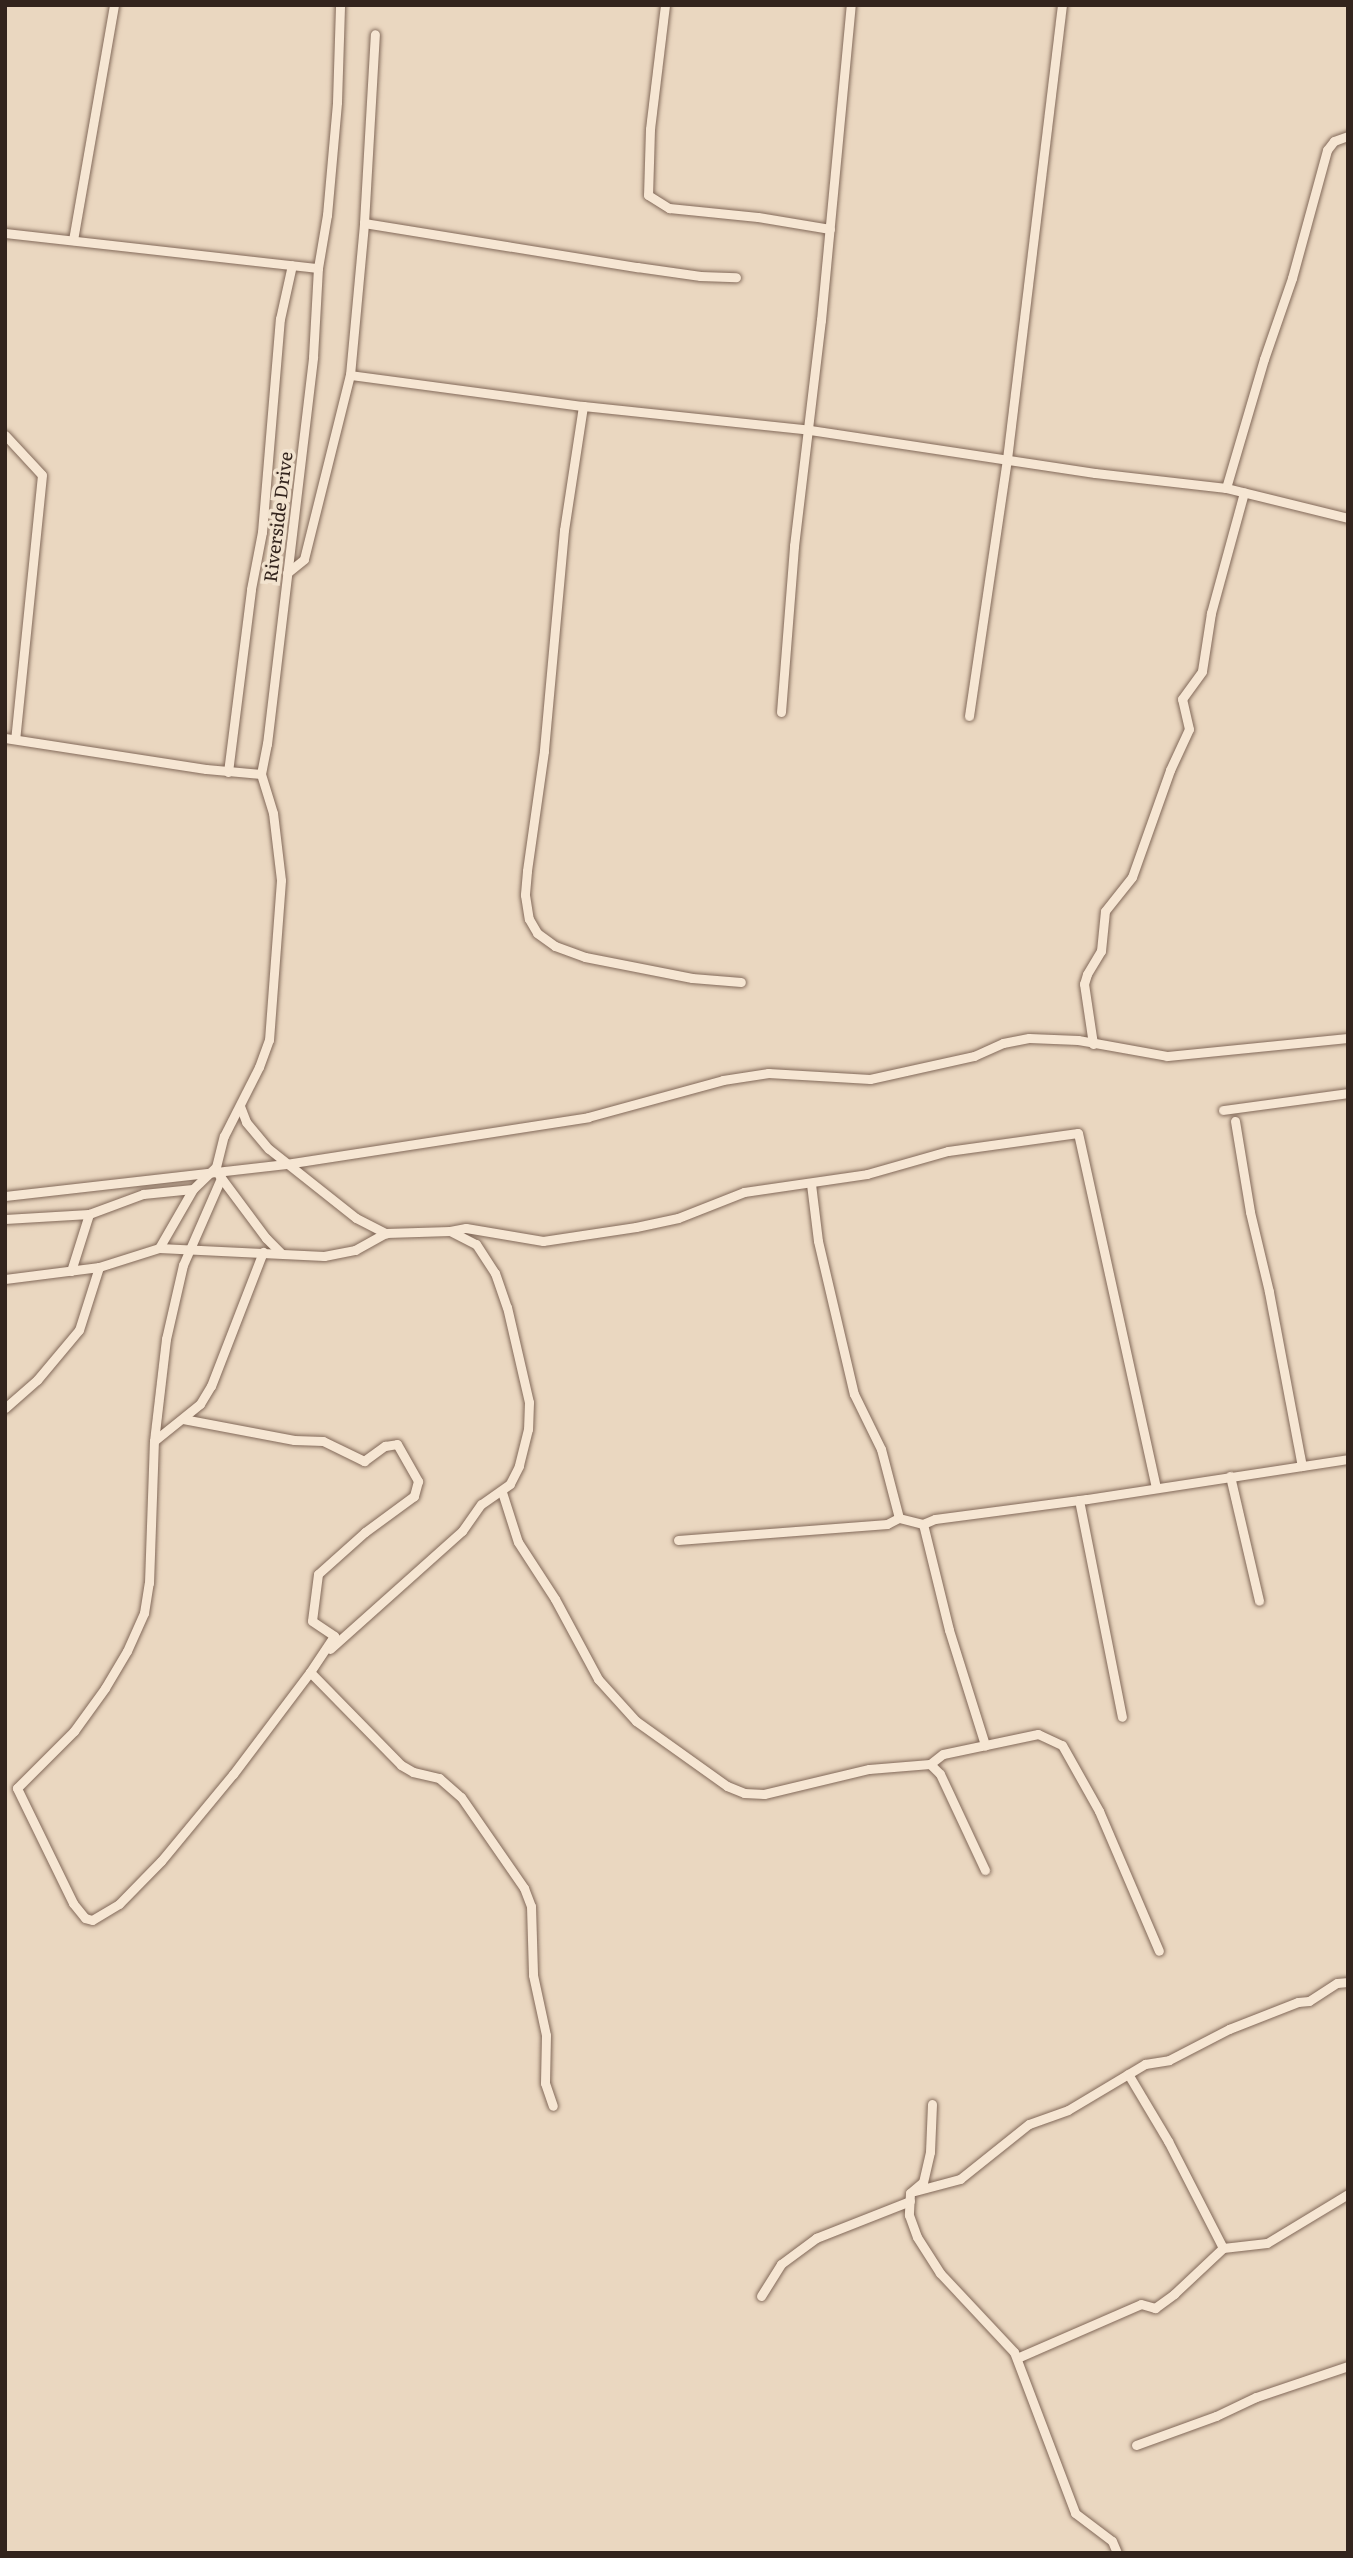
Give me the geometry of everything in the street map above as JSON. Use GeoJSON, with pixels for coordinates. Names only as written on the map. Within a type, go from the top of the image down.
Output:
{"type":"FeatureCollection","features":[{"type":"Feature","properties":{"kind":"street"},"geometry":{"type":"LineString","coordinates":[[73,240],[114,5]]}},
{"type":"Feature","properties":{"kind":"street","name":"Riverside Drive"},"geometry":{"type":"LineString","coordinates":[[261,774],[267,744],[313,357],[318,268],[327,215],[337,102],[340,5]]}},
{"type":"Feature","properties":{"kind":"street"},"geometry":{"type":"LineString","coordinates":[[664,5],[650,129],[648,194],[668,208],[758,217],[830,229]]}},
{"type":"Feature","properties":{"kind":"street"},"geometry":{"type":"LineString","coordinates":[[780,712],[794,546],[810,430],[851,5]]}},
{"type":"Feature","properties":{"kind":"street"},"geometry":{"type":"LineString","coordinates":[[969,716],[1007,459],[1062,5]]}},
{"type":"Feature","properties":{"kind":"street"},"geometry":{"type":"LineString","coordinates":[[287,573],[304,559],[350,375],[364,223],[375,34]]}},
{"type":"Feature","properties":{"kind":"street"},"geometry":{"type":"LineString","coordinates":[[1226,488],[1264,359],[1292,278],[1327,150],[1334,141],[1348,136]]}},
{"type":"Feature","properties":{"kind":"street"},"geometry":{"type":"LineString","coordinates":[[364,223],[637,267],[700,276],[736,277]]}},
{"type":"Feature","properties":{"kind":"street"},"geometry":{"type":"LineString","coordinates":[[5,233],[318,268]]}},
{"type":"Feature","properties":{"kind":"street"},"geometry":{"type":"LineString","coordinates":[[228,772],[264,509],[280,319],[292,265]]}},
{"type":"Feature","properties":{"kind":"street"},"geometry":{"type":"LineString","coordinates":[[350,375],[583,406],[810,430],[1226,488],[1348,518]]}},
{"type":"Feature","properties":{"kind":"street"},"geometry":{"type":"LineString","coordinates":[[583,406],[564,530],[544,751],[527,871],[525,895],[529,919],[537,933],[555,946],[585,957],[692,978],[741,982]]}},
{"type":"Feature","properties":{"kind":"street"},"geometry":{"type":"LineString","coordinates":[[5,435],[42,475],[10,739],[228,772],[261,774],[281,856],[282,903],[269,1040],[224,1136],[216,1174],[189,1251],[168,1328],[154,1441],[149,1583],[139,1627],[105,1688],[74,1731],[17,1788],[61,1881],[85,1918],[95,1920],[108,1913],[162,1861],[233,1774],[334,1636],[312,1621],[318,1573],[365,1532],[414,1496],[418,1481],[397,1444],[385,1446],[364,1461],[323,1441],[293,1440],[183,1419]]}},
{"type":"Feature","properties":{"kind":"street"},"geometry":{"type":"LineString","coordinates":[[1093,1044],[1085,992],[1087,974],[1104,939],[1105,911],[1132,877],[1170,770],[1189,729],[1182,699],[1202,671],[1211,613],[1244,492]]}},
{"type":"Feature","properties":{"kind":"street"},"geometry":{"type":"LineString","coordinates":[[5,1196],[216,1174],[605,1114],[723,1080],[768,1073],[870,1079],[974,1056],[1003,1043],[1029,1038],[1052,1037],[1167,1056],[1348,1038]]}},
{"type":"Feature","properties":{"kind":"street"},"geometry":{"type":"LineString","coordinates":[[1223,1110],[1348,1093]]}},
{"type":"Feature","properties":{"kind":"street"},"geometry":{"type":"LineString","coordinates":[[240,1105],[253,1132],[286,1164],[356,1219],[386,1233],[466,1228],[543,1241],[678,1218],[744,1192],[773,1186],[811,1184],[867,1174],[948,1151],[1078,1133],[1156,1487]]}},
{"type":"Feature","properties":{"kind":"street"},"geometry":{"type":"LineString","coordinates":[[1234,1121],[1302,1466]]}},
{"type":"Feature","properties":{"kind":"street"},"geometry":{"type":"LineString","coordinates":[[159,1248],[193,1189],[216,1174]]}},
{"type":"Feature","properties":{"kind":"street"},"geometry":{"type":"LineString","coordinates":[[216,1174],[281,1253]]}},
{"type":"Feature","properties":{"kind":"street"},"geometry":{"type":"LineString","coordinates":[[811,1184],[818,1241],[853,1394],[881,1449],[899,1518]]}},
{"type":"Feature","properties":{"kind":"street"},"geometry":{"type":"LineString","coordinates":[[5,1219],[89,1214],[143,1194],[193,1189]]}},
{"type":"Feature","properties":{"kind":"street"},"geometry":{"type":"LineString","coordinates":[[71,1271],[89,1214]]}},
{"type":"Feature","properties":{"kind":"street"},"geometry":{"type":"LineString","coordinates":[[312,1668],[462,1531],[481,1504],[502,1492],[515,1477],[528,1429],[529,1402],[519,1352],[507,1307],[485,1254],[476,1244],[450,1231]]}},
{"type":"Feature","properties":{"kind":"street"},"geometry":{"type":"LineString","coordinates":[[5,1279],[99,1268],[159,1248],[309,1256],[342,1254],[362,1247],[386,1233]]}},
{"type":"Feature","properties":{"kind":"street"},"geometry":{"type":"LineString","coordinates":[[154,1441],[200,1404],[215,1380],[264,1252]]}},
{"type":"Feature","properties":{"kind":"street"},"geometry":{"type":"LineString","coordinates":[[5,1408],[37,1380],[79,1330],[99,1268]]}},
{"type":"Feature","properties":{"kind":"street"},"geometry":{"type":"LineString","coordinates":[[678,1540],[887,1524],[899,1518],[923,1524],[935,1519],[1348,1459]]}},
{"type":"Feature","properties":{"kind":"street"},"geometry":{"type":"LineString","coordinates":[[1230,1476],[1259,1601]]}},
{"type":"Feature","properties":{"kind":"street"},"geometry":{"type":"LineString","coordinates":[[502,1492],[518,1542],[555,1598],[598,1679],[636,1721],[727,1786],[744,1793],[764,1794],[869,1769],[930,1764],[943,1754],[1038,1734],[1062,1745],[1099,1811],[1159,1951]]}},
{"type":"Feature","properties":{"kind":"street"},"geometry":{"type":"LineString","coordinates":[[1079,1500],[1122,1717]]}},
{"type":"Feature","properties":{"kind":"street"},"geometry":{"type":"LineString","coordinates":[[923,1524],[949,1630],[985,1745]]}},
{"type":"Feature","properties":{"kind":"street"},"geometry":{"type":"LineString","coordinates":[[312,1668],[401,1765],[413,1772],[439,1778],[461,1797],[524,1888],[531,1906],[533,1975],[546,2035],[545,2083],[553,2106]]}},
{"type":"Feature","properties":{"kind":"street"},"geometry":{"type":"LineString","coordinates":[[930,1764],[940,1774],[985,1870]]}},
{"type":"Feature","properties":{"kind":"street"},"geometry":{"type":"LineString","coordinates":[[761,2296],[781,2264],[816,2238],[910,2197],[960,2179],[1029,2124],[1068,2110],[1145,2064],[1168,2060],[1229,2029],[1298,2002],[1309,2001],[1337,1983],[1348,1982]]}},
{"type":"Feature","properties":{"kind":"street"},"geometry":{"type":"LineString","coordinates":[[1128,2074],[1168,2141],[1223,2248]]}},
{"type":"Feature","properties":{"kind":"street"},"geometry":{"type":"LineString","coordinates":[[932,2104],[930,2152],[923,2182],[910,2197],[909,2215],[917,2237],[940,2273],[1017,2358],[1075,2513],[1112,2541],[1117,2553]]}},
{"type":"Feature","properties":{"kind":"street"},"geometry":{"type":"LineString","coordinates":[[1017,2358],[1141,2304],[1155,2308],[1223,2248],[1267,2243],[1348,2194]]}},
{"type":"Feature","properties":{"kind":"street"},"geometry":{"type":"LineString","coordinates":[[1136,2445],[1205,2421],[1256,2397],[1348,2366]]}}]}
